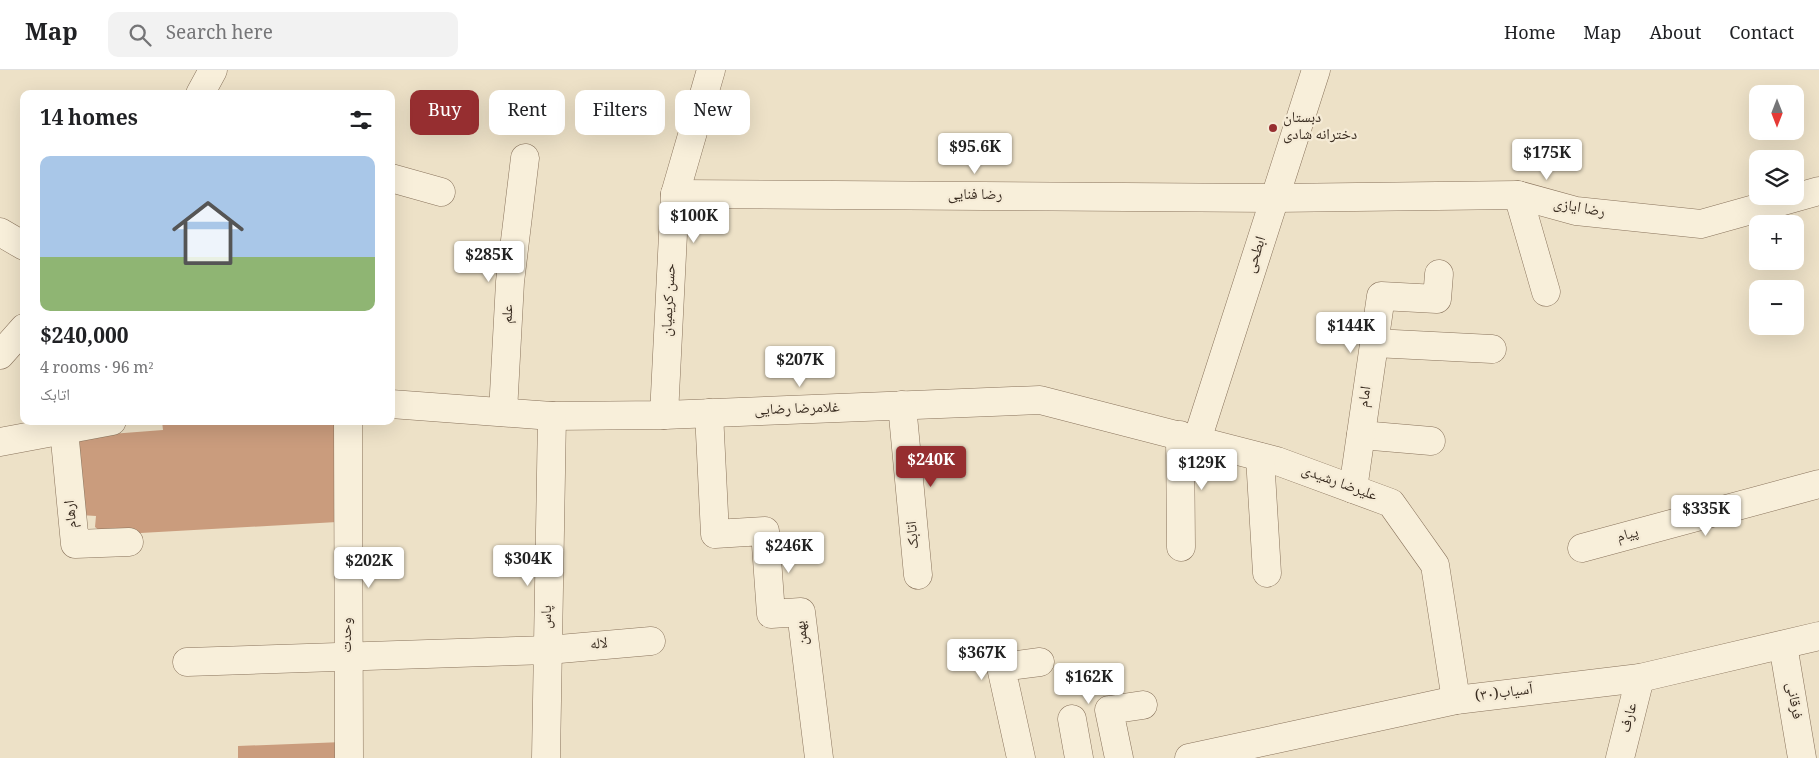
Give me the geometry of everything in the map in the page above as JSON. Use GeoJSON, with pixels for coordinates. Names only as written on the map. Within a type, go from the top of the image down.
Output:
{"type":"FeatureCollection","features":[{"type":"Feature","properties":{"kind":"street"},"geometry":{"type":"LineString","coordinates":[[202,90],[214,70]]}},
{"type":"Feature","properties":{"kind":"street","name":"حسن کریمیان"},"geometry":{"type":"LineString","coordinates":[[664,416],[675,194],[711,70]]}},
{"type":"Feature","properties":{"kind":"street","name":"ابطحی"},"geometry":{"type":"LineString","coordinates":[[1181,547],[1189,438],[1275,198],[1316,70]]}},
{"type":"Feature","properties":{"kind":"street","name":"علم"},"geometry":{"type":"LineString","coordinates":[[503,412],[510,282],[525,158]]}},
{"type":"Feature","properties":{"kind":"street"},"geometry":{"type":"LineString","coordinates":[[395,179],[441,192]]}},
{"type":"Feature","properties":{"kind":"street","name":"رضا ایازی"},"geometry":{"type":"LineString","coordinates":[[1275,198],[1518,195],[1576,211],[1701,224],[1819,192]]}},
{"type":"Feature","properties":{"kind":"street","name":"رضا فنایی"},"geometry":{"type":"LineString","coordinates":[[675,194],[1275,198]]}},
{"type":"Feature","properties":{"kind":"street"},"geometry":{"type":"LineString","coordinates":[[1518,195],[1546,292]]}},
{"type":"Feature","properties":{"kind":"street"},"geometry":{"type":"LineString","coordinates":[[0,232],[20,244]]}},
{"type":"Feature","properties":{"kind":"street","name":"امام"},"geometry":{"type":"LineString","coordinates":[[1353,489],[1381,296],[1438,299],[1439,274]]}},
{"type":"Feature","properties":{"kind":"street"},"geometry":{"type":"LineString","coordinates":[[0,355],[20,332]]}},
{"type":"Feature","properties":{"kind":"street"},"geometry":{"type":"LineString","coordinates":[[1374,343],[1492,349]]}},
{"type":"Feature","properties":{"kind":"street","name":"غلامرضا رضایی"},"geometry":{"type":"LineString","coordinates":[[395,404],[552,416],[664,416],[1040,400],[1189,438]]}},
{"type":"Feature","properties":{"kind":"street","name":"اتابک"},"geometry":{"type":"LineString","coordinates":[[902,405],[918,575]]}},
{"type":"Feature","properties":{"kind":"street","name":"بهمن"},"geometry":{"type":"LineString","coordinates":[[709,413],[715,534],[765,531],[771,614],[801,612],[819,758]]}},
{"type":"Feature","properties":{"kind":"street","name":"پاس"},"geometry":{"type":"LineString","coordinates":[[546,758],[552,416]]}},
{"type":"Feature","properties":{"kind":"street"},"geometry":{"type":"LineString","coordinates":[[0,442],[91,425]]}},
{"type":"Feature","properties":{"kind":"street","name":"وحدت"},"geometry":{"type":"LineString","coordinates":[[348,425],[349,758]]}},
{"type":"Feature","properties":{"kind":"street","name":"ارهام"},"geometry":{"type":"LineString","coordinates":[[64,430],[75,544],[129,542]]}},
{"type":"Feature","properties":{"kind":"street"},"geometry":{"type":"LineString","coordinates":[[1361,435],[1430,441]]}},
{"type":"Feature","properties":{"kind":"street","name":"علیرضا رشیدی"},"geometry":{"type":"LineString","coordinates":[[1189,438],[1260,457],[1391,503],[1435,565],[1456,700]]}},
{"type":"Feature","properties":{"kind":"street"},"geometry":{"type":"LineString","coordinates":[[1260,457],[1266,573]]}},
{"type":"Feature","properties":{"kind":"street","name":"پیام"},"geometry":{"type":"LineString","coordinates":[[1582,548],[1819,484]]}},
{"type":"Feature","properties":{"kind":"street","name":"آسیاب(۳۰)"},"geometry":{"type":"LineString","coordinates":[[1189,758],[1456,700],[1640,678],[1819,636]]}},
{"type":"Feature","properties":{"kind":"street","name":"لاله"},"geometry":{"type":"LineString","coordinates":[[187,662],[548,650],[651,641]]}},
{"type":"Feature","properties":{"kind":"street","name":"فرقانی"},"geometry":{"type":"LineString","coordinates":[[1783,645],[1802,758]]}},
{"type":"Feature","properties":{"kind":"street"},"geometry":{"type":"LineString","coordinates":[[1022,758],[1001,667],[1040,662]]}},
{"type":"Feature","properties":{"kind":"street","name":"عارف"},"geometry":{"type":"LineString","coordinates":[[1620,758],[1640,678]]}},
{"type":"Feature","properties":{"kind":"street"},"geometry":{"type":"LineString","coordinates":[[1120,758],[1110,710],[1143,705]]}},
{"type":"Feature","properties":{"kind":"street"},"geometry":{"type":"LineString","coordinates":[[1072,718],[1079,758]]}},
{"type":"Feature","properties":{"kind":"street"},"geometry":{"type":"LineString","coordinates":[[1802,758],[1819,755]]}},
{"type":"Feature","properties":{"kind":"building"},"geometry":{"type":"Polygon","coordinates":[[[162,425],[336,425],[337,522],[105,535],[95,527],[96,516],[80,515],[72,437],[163,430],[162,425]]]}},
{"type":"Feature","properties":{"kind":"building"},"geometry":{"type":"Polygon","coordinates":[[[343,742],[344,758],[238,758],[238,746],[343,742]]]}},
{"type":"Feature","properties":{"kind":"place","name":"دبستان دخترانه شادی"},"geometry":{"type":"Point","coordinates":[1273,128]}}]}
